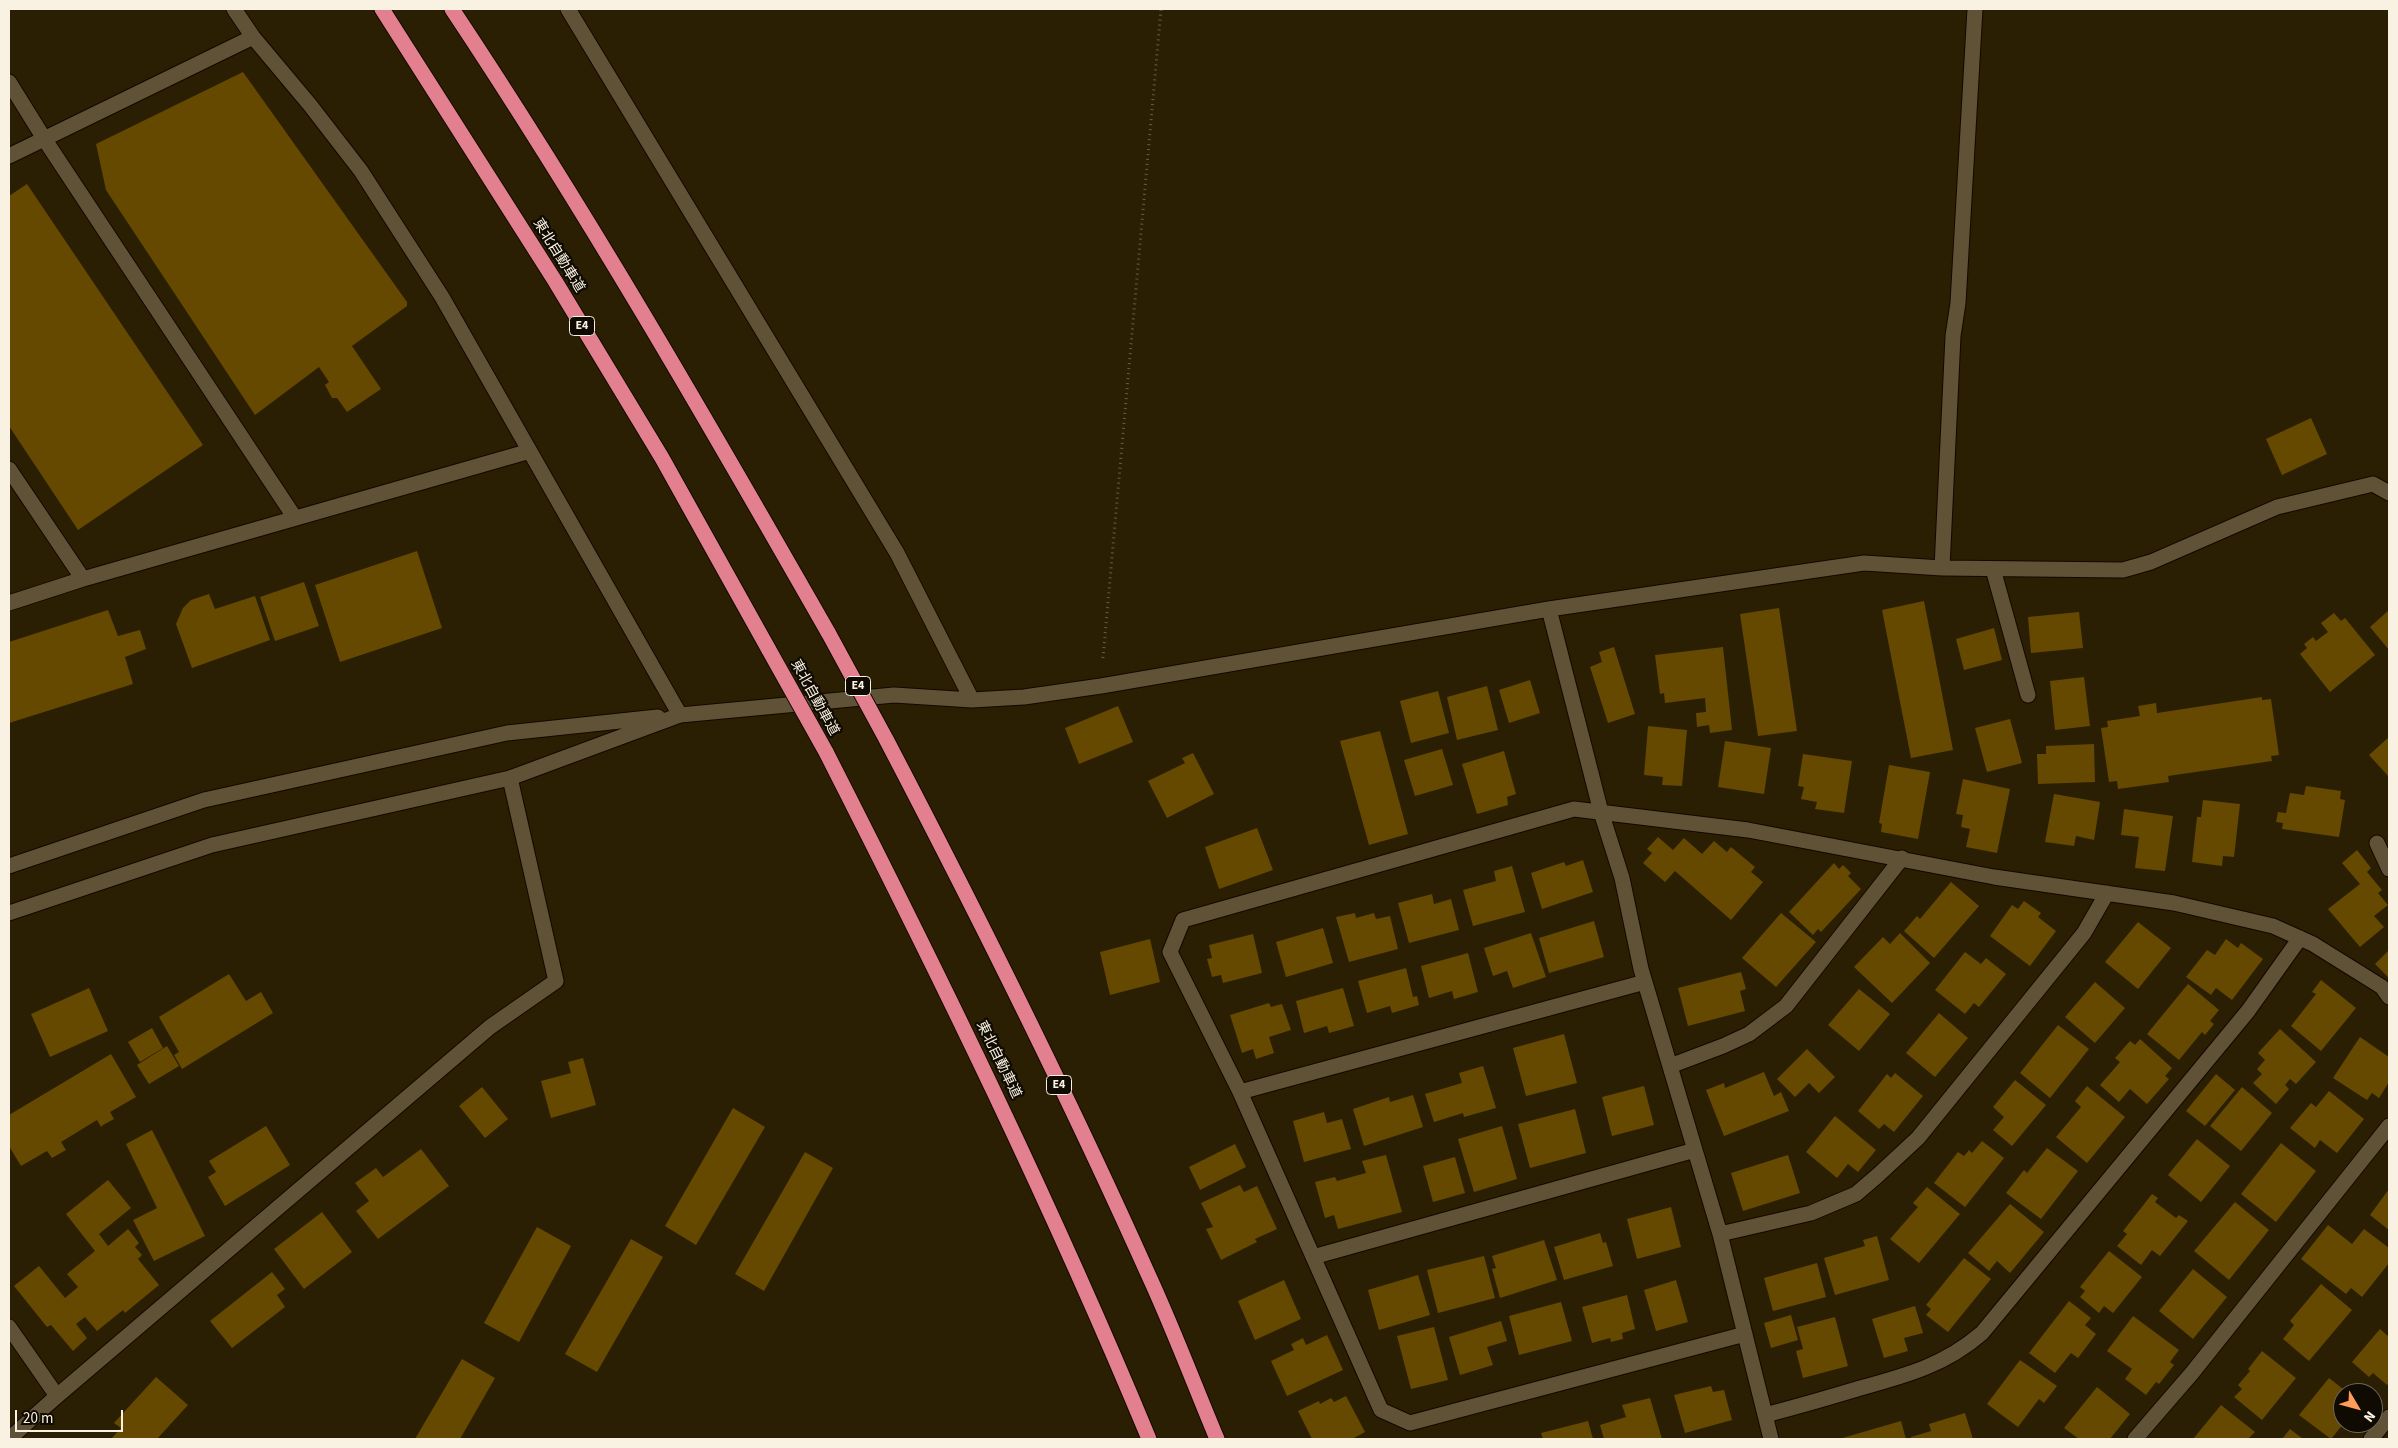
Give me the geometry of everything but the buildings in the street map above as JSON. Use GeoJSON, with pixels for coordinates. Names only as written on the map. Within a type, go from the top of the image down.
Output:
{"type":"FeatureCollection","features":[{"type":"Feature","properties":{"kind":"highway","name":"東北自動車道"},"geometry":{"type":"LineString","coordinates":[[382,9],[555,281],[652,441],[826,752],[995,1090],[1098,1317],[1149,1439]]}},
{"type":"Feature","properties":{"kind":"highway","name":"E4"},"geometry":{"type":"LineString","coordinates":[[452,9],[605,246],[713,430],[886,738],[966,891],[1071,1109],[1149,1275],[1217,1439]]}},
{"type":"Feature","properties":{"kind":"street"},"geometry":{"type":"LineString","coordinates":[[234,9],[253,37],[361,170],[442,297],[680,715]]}},
{"type":"Feature","properties":{"kind":"street"},"geometry":{"type":"LineString","coordinates":[[568,9],[897,553],[972,700]]}},
{"type":"Feature","properties":{"kind":"street"},"geometry":{"type":"LineString","coordinates":[[1942,568],[1953,336],[1958,302],[1975,9]]}},
{"type":"Feature","properties":{"kind":"street"},"geometry":{"type":"LineString","coordinates":[[9,156],[253,37]]}},
{"type":"Feature","properties":{"kind":"street"},"geometry":{"type":"LineString","coordinates":[[9,82],[45,140],[295,518]]}},
{"type":"Feature","properties":{"kind":"street"},"geometry":{"type":"LineString","coordinates":[[9,603],[83,579],[530,451]]}},
{"type":"Feature","properties":{"kind":"street"},"geometry":{"type":"LineString","coordinates":[[9,469],[83,579]]}},
{"type":"Feature","properties":{"kind":"street"},"geometry":{"type":"LineString","coordinates":[[9,866],[204,800],[507,733],[894,694],[972,700],[1024,696],[1101,686],[1549,609],[1864,563],[1942,568],[2123,570],[2151,562],[2277,507],[2313,500],[2373,484],[2389,493]]}},
{"type":"Feature","properties":{"kind":"street"},"geometry":{"type":"LineString","coordinates":[[1993,569],[2028,695]]}},
{"type":"Feature","properties":{"kind":"street"},"geometry":{"type":"LineString","coordinates":[[1549,609],[1601,812],[1622,878],[1645,982],[1720,1234],[1771,1439]]}},
{"type":"Feature","properties":{"kind":"street"},"geometry":{"type":"LineString","coordinates":[[9,913],[212,845],[510,778],[680,715]]}},
{"type":"Feature","properties":{"kind":"street"},"geometry":{"type":"LineString","coordinates":[[10,1439],[56,1396],[490,1027],[556,981],[510,778]]}},
{"type":"Feature","properties":{"kind":"street"},"geometry":{"type":"LineString","coordinates":[[1745,1334],[1410,1423],[1381,1410],[1240,1092],[1170,952],[1183,920],[1574,809],[1748,830],[1994,877],[2174,904],[2264,924],[2313,944],[2382,987],[2389,996]]}},
{"type":"Feature","properties":{"kind":"street"},"geometry":{"type":"LineString","coordinates":[[2377,843],[2389,870]]}},
{"type":"Feature","properties":{"kind":"street"},"geometry":{"type":"LineString","coordinates":[[1670,1066],[1749,1034],[1786,1006],[1902,858]]}},
{"type":"Feature","properties":{"kind":"street"},"geometry":{"type":"LineString","coordinates":[[1720,1234],[1810,1213],[1856,1194],[1877,1176],[1918,1138],[2084,933],[2107,893]]}},
{"type":"Feature","properties":{"kind":"street"},"geometry":{"type":"LineString","coordinates":[[1765,1416],[1929,1367],[1963,1350],[1982,1334],[2248,1011],[2300,938]]}},
{"type":"Feature","properties":{"kind":"street"},"geometry":{"type":"LineString","coordinates":[[1240,1092],[1645,982]]}},
{"type":"Feature","properties":{"kind":"street"},"geometry":{"type":"LineString","coordinates":[[2134,1439],[2192,1373],[2389,1126]]}},
{"type":"Feature","properties":{"kind":"street"},"geometry":{"type":"LineString","coordinates":[[1313,1257],[1695,1150]]}},
{"type":"Feature","properties":{"kind":"street"},"geometry":{"type":"LineString","coordinates":[[9,1328],[56,1396]]}},
{"type":"Feature","properties":{"kind":"street"},"geometry":{"type":"LineString","coordinates":[[2371,1439],[2389,1417]]}},
{"type":"Feature","properties":{"kind":"path"},"geometry":{"type":"LineString","coordinates":[[1101,686],[1161,9]]}}]}
